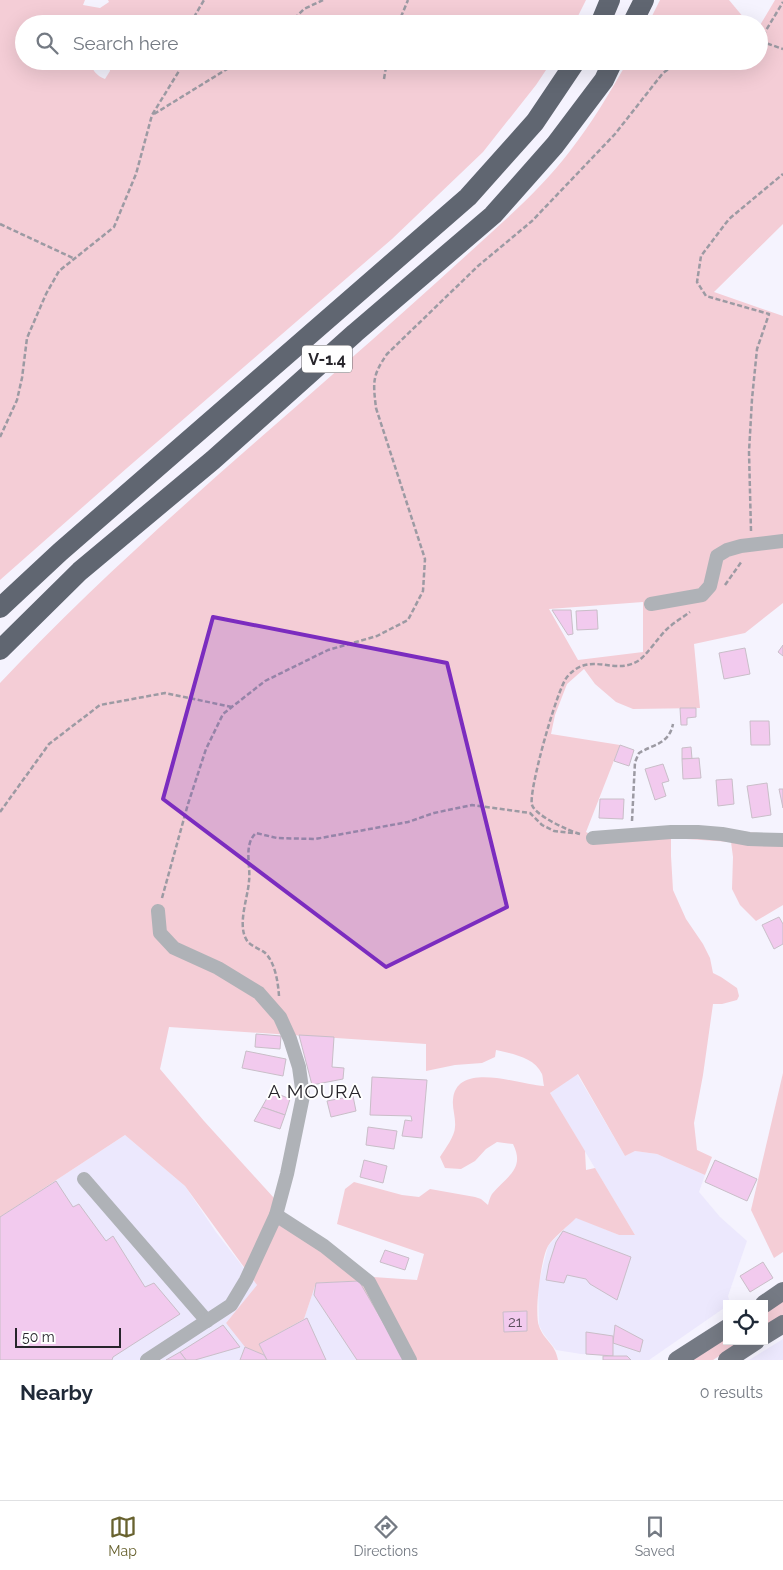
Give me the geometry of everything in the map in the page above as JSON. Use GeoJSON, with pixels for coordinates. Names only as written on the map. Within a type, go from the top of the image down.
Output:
{"type":"FeatureCollection","features":[{"type":"Feature","properties":{"kind":"highway"},"geometry":{"type":"LineString","coordinates":[[604,15],[610,0]]}},
{"type":"Feature","properties":{"kind":"highway"},"geometry":{"type":"LineString","coordinates":[[636,15],[644,0]]}},
{"type":"Feature","properties":{"kind":"highway","name":"V-1.4"},"geometry":{"type":"LineString","coordinates":[[0,608],[60,552],[468,198],[535,122],[570,70]]}},
{"type":"Feature","properties":{"kind":"highway","name":"V-1.4"},"geometry":{"type":"LineString","coordinates":[[0,650],[80,571],[213,460],[355,333],[493,215],[555,144],[604,80],[609,70]]}},
{"type":"Feature","properties":{"kind":"main road"},"geometry":{"type":"LineString","coordinates":[[768,1301],[783,1292]]}},
{"type":"Feature","properties":{"kind":"main road"},"geometry":{"type":"LineString","coordinates":[[768,1333],[783,1324]]}},
{"type":"Feature","properties":{"kind":"main road"},"geometry":{"type":"LineString","coordinates":[[678,1360],[723,1331]]}},
{"type":"Feature","properties":{"kind":"main road"},"geometry":{"type":"LineString","coordinates":[[730,1359],[750,1345]]}},
{"type":"Feature","properties":{"kind":"street"},"geometry":{"type":"LineString","coordinates":[[650,604],[702,595],[710,586],[717,556],[727,550],[783,541]]}},
{"type":"Feature","properties":{"kind":"street"},"geometry":{"type":"LineString","coordinates":[[593,838],[671,832],[698,832],[749,839],[783,840]]}},
{"type":"Feature","properties":{"kind":"street"},"geometry":{"type":"LineString","coordinates":[[147,1360],[231,1305],[246,1280],[276,1215],[287,1174],[303,1096],[298,1067],[290,1039],[280,1017],[259,993],[218,968],[174,948],[160,933],[158,911]]}},
{"type":"Feature","properties":{"kind":"street"},"geometry":{"type":"LineString","coordinates":[[84,1178],[207,1321]]}},
{"type":"Feature","properties":{"kind":"street"},"geometry":{"type":"LineString","coordinates":[[276,1215],[324,1246],[369,1282],[410,1360]]}},
{"type":"Feature","properties":{"kind":"path"},"geometry":{"type":"LineString","coordinates":[[195,15],[204,0]]}},
{"type":"Feature","properties":{"kind":"path"},"geometry":{"type":"LineString","coordinates":[[298,15],[304,9],[323,0]]}},
{"type":"Feature","properties":{"kind":"path"},"geometry":{"type":"LineString","coordinates":[[402,15],[408,0]]}},
{"type":"Feature","properties":{"kind":"path"},"geometry":{"type":"LineString","coordinates":[[768,27],[783,2]]}},
{"type":"Feature","properties":{"kind":"path"},"geometry":{"type":"LineString","coordinates":[[768,44],[783,49]]}},
{"type":"Feature","properties":{"kind":"path"},"geometry":{"type":"LineString","coordinates":[[0,437],[17,400],[27,338],[46,294],[60,272],[114,227],[136,174],[152,115],[180,70]]}},
{"type":"Feature","properties":{"kind":"path"},"geometry":{"type":"LineString","coordinates":[[152,115],[225,70]]}},
{"type":"Feature","properties":{"kind":"path"},"geometry":{"type":"LineString","coordinates":[[384,79],[386,70]]}},
{"type":"Feature","properties":{"kind":"path"},"geometry":{"type":"LineString","coordinates":[[158,911],[188,804],[206,749],[222,714],[265,682],[328,650],[377,636],[408,620],[423,591],[426,559],[376,408],[374,388],[376,370],[387,354],[478,266],[532,221],[614,134],[667,70]]}},
{"type":"Feature","properties":{"kind":"path"},"geometry":{"type":"LineString","coordinates":[[721,591],[753,545],[750,518],[749,452],[752,399],[757,349],[769,314],[706,296],[697,282],[700,256],[729,219],[783,174]]}},
{"type":"Feature","properties":{"kind":"path"},"geometry":{"type":"LineString","coordinates":[[0,224],[75,259]]}},
{"type":"Feature","properties":{"kind":"path"},"geometry":{"type":"LineString","coordinates":[[578,834],[537,813],[532,805],[534,782],[550,717],[566,678],[584,664],[622,667],[638,661],[667,629],[691,612]]}},
{"type":"Feature","properties":{"kind":"path"},"geometry":{"type":"LineString","coordinates":[[0,812],[49,744],[100,705],[165,693],[232,707]]}},
{"type":"Feature","properties":{"kind":"path"},"geometry":{"type":"LineString","coordinates":[[632,836],[635,762],[639,753],[668,738],[673,724]]}},
{"type":"Feature","properties":{"kind":"path"},"geometry":{"type":"LineString","coordinates":[[280,1017],[279,993],[272,964],[266,954],[248,942],[242,926],[249,882],[248,852],[252,837],[256,833],[276,838],[315,839],[408,822],[434,813],[472,805],[530,813],[542,824],[554,831],[593,838]]}},
{"type":"Feature","properties":{"kind":"highlighted area"},"geometry":{"type":"Polygon","coordinates":[[[213,617],[447,663],[507,907],[386,967],[163,799],[213,617]]]}},
{"type":"Feature","properties":{"kind":"shaded area"},"geometry":{"type":"Polygon","coordinates":[[[0,0],[85,0],[83,5],[100,8],[109,2],[108,0],[586,0],[578,15],[15,15],[15,70],[94,70],[105,79],[110,70],[546,70],[483,152],[392,239],[0,580],[0,0]]]}},
{"type":"Feature","properties":{"kind":"shaded area"},"geometry":{"type":"Polygon","coordinates":[[[660,0],[729,0],[742,15],[652,15],[660,0]]]}},
{"type":"Feature","properties":{"kind":"shaded area"},"geometry":{"type":"Polygon","coordinates":[[[775,0],[783,0],[783,224],[714,292],[783,316],[783,603],[745,633],[694,644],[700,708],[633,709],[616,702],[595,684],[584,669],[567,684],[555,715],[551,734],[620,745],[586,832],[590,834],[685,825],[783,836],[783,905],[756,921],[740,905],[732,889],[733,857],[731,842],[671,838],[673,890],[686,919],[710,958],[713,973],[737,988],[739,996],[737,1000],[713,1004],[694,1123],[697,1150],[712,1157],[705,1175],[657,1154],[635,1151],[625,1156],[578,1074],[550,1093],[585,1151],[586,1170],[595,1168],[635,1235],[619,1235],[576,1218],[548,1246],[543,1262],[537,1310],[541,1331],[557,1354],[558,1360],[405,1360],[358,1281],[316,1283],[304,1319],[259,1344],[264,1355],[245,1347],[226,1323],[257,1285],[185,1186],[125,1135],[0,1217],[0,683],[82,600],[166,521],[389,325],[522,204],[559,165],[600,107],[623,70],[768,70],[768,15],[766,15],[775,0]],[[643,602],[549,609],[578,660],[643,652],[643,602]],[[169,1027],[160,1069],[274,1198],[271,1212],[373,1277],[417,1280],[424,1254],[337,1224],[345,1189],[354,1182],[402,1195],[419,1197],[430,1189],[475,1197],[488,1205],[492,1194],[508,1178],[515,1167],[516,1153],[513,1144],[497,1142],[486,1149],[475,1161],[461,1169],[445,1168],[440,1157],[455,1131],[453,1100],[457,1088],[465,1081],[477,1078],[506,1079],[544,1086],[542,1074],[534,1064],[522,1057],[496,1050],[495,1057],[482,1063],[455,1065],[426,1071],[426,1044],[169,1027]]]}},
{"type":"Feature","properties":{"kind":"shaded area"},"geometry":{"type":"Polygon","coordinates":[[[783,1073],[783,1252],[774,1258],[751,1210],[783,1073]]]}},
{"type":"Feature","properties":{"kind":"shaded area"},"geometry":{"type":"Polygon","coordinates":[[[577,1074],[625,1156],[635,1151],[657,1154],[705,1175],[699,1192],[720,1217],[747,1241],[728,1296],[729,1300],[723,1300],[723,1309],[649,1360],[628,1360],[625,1356],[581,1354],[556,1350],[539,1325],[538,1286],[548,1246],[576,1217],[619,1235],[635,1235],[550,1093],[577,1074]]]}},
{"type":"Feature","properties":{"kind":"shaded area"},"geometry":{"type":"Polygon","coordinates":[[[125,1135],[185,1186],[216,1232],[257,1285],[226,1323],[264,1355],[259,1344],[304,1319],[316,1283],[359,1281],[405,1360],[0,1360],[0,1217],[125,1135]]]}},
{"type":"Feature","properties":{"kind":"shaded area"},"geometry":{"type":"Polygon","coordinates":[[[783,1301],[783,1315],[768,1324],[768,1310],[783,1301]]]}},
{"type":"Feature","properties":{"kind":"shaded area"},"geometry":{"type":"Polygon","coordinates":[[[783,1339],[783,1360],[749,1360],[783,1339]]]}},
{"type":"Feature","properties":{"kind":"shaded area"},"geometry":{"type":"Polygon","coordinates":[[[723,1341],[723,1345],[736,1345],[713,1360],[693,1360],[723,1341]]]}},
{"type":"Feature","properties":{"kind":"building"},"geometry":{"type":"Polygon","coordinates":[[[552,610],[571,610],[573,634],[568,635],[552,610]]]}},
{"type":"Feature","properties":{"kind":"building"},"geometry":{"type":"Polygon","coordinates":[[[597,610],[598,629],[577,630],[576,611],[597,610]]]}},
{"type":"Feature","properties":{"kind":"building"},"geometry":{"type":"Polygon","coordinates":[[[783,645],[783,656],[778,652],[783,645]]]}},
{"type":"Feature","properties":{"kind":"building"},"geometry":{"type":"Polygon","coordinates":[[[745,648],[750,674],[724,679],[719,653],[745,648]]]}},
{"type":"Feature","properties":{"kind":"building"},"geometry":{"type":"Polygon","coordinates":[[[680,708],[696,708],[696,717],[687,718],[687,725],[681,725],[680,708]]]}},
{"type":"Feature","properties":{"kind":"building"},"geometry":{"type":"Polygon","coordinates":[[[750,721],[769,721],[770,745],[751,745],[750,721]]]}},
{"type":"Feature","properties":{"kind":"building"},"geometry":{"type":"Polygon","coordinates":[[[620,745],[634,750],[629,766],[614,761],[620,745]]]}},
{"type":"Feature","properties":{"kind":"building"},"geometry":{"type":"Polygon","coordinates":[[[691,747],[692,759],[682,759],[682,748],[691,747]]]}},
{"type":"Feature","properties":{"kind":"building"},"geometry":{"type":"Polygon","coordinates":[[[699,758],[701,778],[683,779],[682,759],[699,758]]]}},
{"type":"Feature","properties":{"kind":"building"},"geometry":{"type":"Polygon","coordinates":[[[663,764],[669,781],[662,783],[666,796],[655,800],[645,769],[663,764]]]}},
{"type":"Feature","properties":{"kind":"building"},"geometry":{"type":"Polygon","coordinates":[[[732,779],[734,804],[718,806],[716,780],[732,779]]]}},
{"type":"Feature","properties":{"kind":"building"},"geometry":{"type":"Polygon","coordinates":[[[767,783],[771,815],[752,818],[747,786],[767,783]]]}},
{"type":"Feature","properties":{"kind":"building"},"geometry":{"type":"Polygon","coordinates":[[[779,789],[783,789],[783,808],[779,789]]]}},
{"type":"Feature","properties":{"kind":"building"},"geometry":{"type":"Polygon","coordinates":[[[600,799],[624,799],[623,819],[599,818],[600,799]]]}},
{"type":"Feature","properties":{"kind":"building"},"geometry":{"type":"Polygon","coordinates":[[[779,917],[783,924],[783,944],[774,949],[762,925],[779,917]]]}},
{"type":"Feature","properties":{"kind":"building"},"geometry":{"type":"Polygon","coordinates":[[[256,1034],[281,1036],[280,1049],[255,1047],[256,1034]]]}},
{"type":"Feature","properties":{"kind":"building"},"geometry":{"type":"Polygon","coordinates":[[[299,1035],[334,1037],[332,1067],[344,1068],[343,1079],[312,1085],[299,1035]]]}},
{"type":"Feature","properties":{"kind":"building"},"geometry":{"type":"Polygon","coordinates":[[[246,1051],[286,1059],[283,1076],[242,1068],[246,1051]]]}},
{"type":"Feature","properties":{"kind":"building"},"geometry":{"type":"Polygon","coordinates":[[[372,1077],[427,1080],[422,1138],[402,1136],[405,1120],[412,1121],[411,1116],[370,1115],[372,1077]]]}},
{"type":"Feature","properties":{"kind":"building"},"geometry":{"type":"Polygon","coordinates":[[[271,1091],[290,1099],[285,1115],[262,1107],[271,1091]]]}},
{"type":"Feature","properties":{"kind":"building"},"geometry":{"type":"Polygon","coordinates":[[[353,1096],[356,1111],[331,1117],[327,1101],[353,1096]]]}},
{"type":"Feature","properties":{"kind":"building"},"geometry":{"type":"Polygon","coordinates":[[[262,1107],[285,1115],[280,1129],[254,1121],[262,1107]]]}},
{"type":"Feature","properties":{"kind":"building"},"geometry":{"type":"Polygon","coordinates":[[[368,1127],[397,1131],[394,1149],[366,1145],[368,1127]]]}},
{"type":"Feature","properties":{"kind":"building"},"geometry":{"type":"Polygon","coordinates":[[[364,1160],[387,1166],[383,1183],[360,1177],[364,1160]]]}},
{"type":"Feature","properties":{"kind":"building"},"geometry":{"type":"Polygon","coordinates":[[[715,1160],[757,1179],[747,1201],[705,1182],[715,1160]]]}},
{"type":"Feature","properties":{"kind":"building"},"geometry":{"type":"Polygon","coordinates":[[[56,1181],[73,1207],[79,1204],[106,1241],[113,1236],[145,1287],[154,1283],[180,1314],[113,1357],[112,1360],[0,1360],[0,1217],[56,1181]]]}},
{"type":"Feature","properties":{"kind":"building"},"geometry":{"type":"Polygon","coordinates":[[[563,1231],[631,1257],[617,1300],[590,1284],[586,1279],[567,1275],[564,1283],[546,1280],[556,1242],[563,1231]]]}},
{"type":"Feature","properties":{"kind":"building"},"geometry":{"type":"Polygon","coordinates":[[[385,1250],[409,1258],[405,1270],[380,1262],[385,1250]]]}},
{"type":"Feature","properties":{"kind":"building"},"geometry":{"type":"Polygon","coordinates":[[[763,1262],[773,1278],[750,1292],[740,1276],[763,1262]]]}},
{"type":"Feature","properties":{"kind":"building"},"geometry":{"type":"Polygon","coordinates":[[[359,1281],[405,1360],[357,1360],[314,1295],[316,1283],[359,1281]]]}},
{"type":"Feature","properties":{"kind":"building"},"geometry":{"type":"Polygon","coordinates":[[[527,1311],[527,1331],[504,1332],[503,1312],[527,1311]]]}},
{"type":"Feature","properties":{"kind":"building"},"geometry":{"type":"Polygon","coordinates":[[[307,1318],[326,1360],[267,1360],[259,1344],[307,1318]]]}},
{"type":"Feature","properties":{"kind":"building"},"geometry":{"type":"Polygon","coordinates":[[[223,1325],[240,1347],[195,1360],[186,1360],[180,1352],[223,1325]]]}},
{"type":"Feature","properties":{"kind":"building"},"geometry":{"type":"Polygon","coordinates":[[[615,1325],[643,1340],[640,1352],[613,1343],[615,1325]]]}},
{"type":"Feature","properties":{"kind":"building"},"geometry":{"type":"Polygon","coordinates":[[[586,1332],[613,1336],[613,1356],[586,1354],[586,1332]]]}},
{"type":"Feature","properties":{"kind":"building"},"geometry":{"type":"Polygon","coordinates":[[[245,1347],[264,1355],[267,1360],[240,1360],[245,1347]]]}},
{"type":"Feature","properties":{"kind":"building"},"geometry":{"type":"Polygon","coordinates":[[[180,1352],[186,1360],[166,1360],[180,1352]]]}},
{"type":"Feature","properties":{"kind":"building"},"geometry":{"type":"Polygon","coordinates":[[[603,1356],[627,1356],[631,1360],[603,1360],[603,1356]]]}},
{"type":"Feature","properties":{"kind":"district","name":"A MOURA"},"geometry":{"type":"Point","coordinates":[315,1091]}}]}
